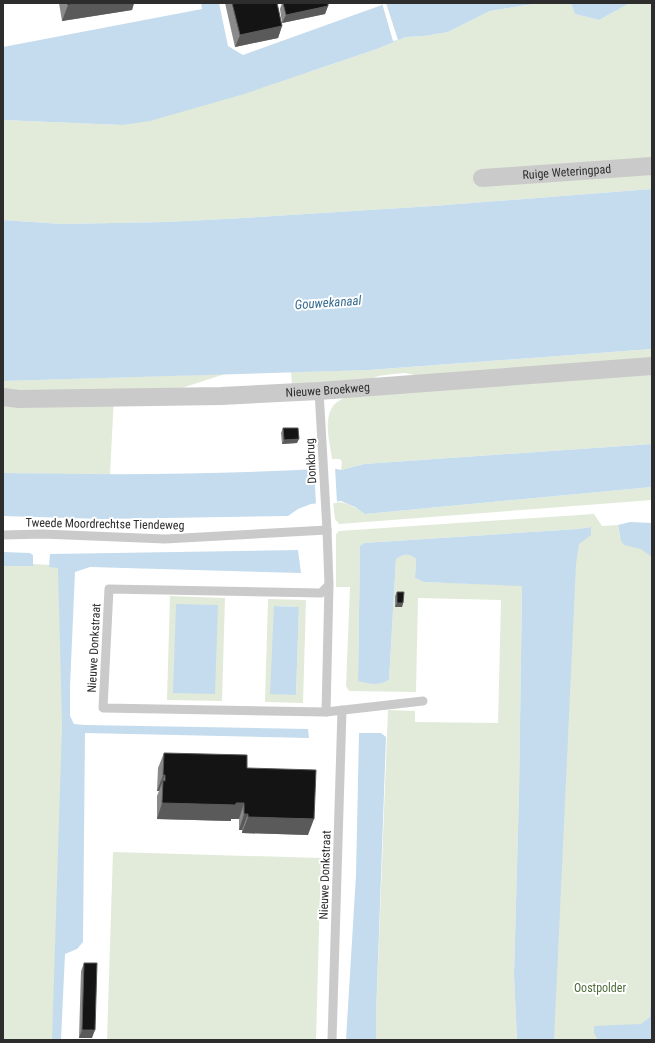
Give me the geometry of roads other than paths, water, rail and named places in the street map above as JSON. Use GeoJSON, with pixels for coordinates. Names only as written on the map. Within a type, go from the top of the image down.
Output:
{"type":"FeatureCollection","features":[{"type":"Feature","properties":{"kind":"street","name":"Ruige Weteringpad"},"geometry":{"type":"LineString","coordinates":[[482,178],[652,166]]}},
{"type":"Feature","properties":{"kind":"street","name":"Nieuwe Broekweg"},"geometry":{"type":"LineString","coordinates":[[3,397],[19,399],[221,396],[319,391],[652,366]]}},
{"type":"Feature","properties":{"kind":"lane","name":"Donkbrug"},"geometry":{"type":"LineString","coordinates":[[319,391],[327,530]]}},
{"type":"Feature","properties":{"kind":"lane","name":"Tweede Moordrechtse Tiendeweg"},"geometry":{"type":"LineString","coordinates":[[3,535],[43,534],[164,539],[327,530]]}},
{"type":"Feature","properties":{"kind":"lane"},"geometry":{"type":"LineString","coordinates":[[326,712],[329,586],[327,530]]}},
{"type":"Feature","properties":{"kind":"lane","name":"Nieuwe Donkstraat"},"geometry":{"type":"LineString","coordinates":[[329,586],[321,593],[109,589],[103,708],[326,712],[422,701]]}},
{"type":"Feature","properties":{"kind":"lane","name":"Nieuwe Donkstraat"},"geometry":{"type":"LineString","coordinates":[[332,1040],[342,710]]}},
{"type":"Feature","properties":{"kind":"water"},"geometry":{"type":"Polygon","coordinates":[[[201,3],[219,3],[228,46],[243,55],[382,5],[382,3],[540,3],[490,11],[448,32],[406,37],[377,49],[244,94],[150,121],[122,125],[3,120],[3,47],[202,9],[201,3]]]}},
{"type":"Feature","properties":{"kind":"water"},"geometry":{"type":"Polygon","coordinates":[[[571,3],[630,3],[599,20],[575,14],[571,3]]]}},
{"type":"Feature","properties":{"kind":"water","name":"Gouwekanaal"},"geometry":{"type":"Polygon","coordinates":[[[652,189],[652,349],[369,370],[3,381],[3,220],[62,224],[167,222],[433,206],[652,189]]]}},
{"type":"Feature","properties":{"kind":"water"},"geometry":{"type":"Polygon","coordinates":[[[652,444],[652,487],[365,514],[355,507],[341,501],[311,504],[298,509],[288,516],[103,519],[3,516],[3,473],[168,474],[332,468],[341,470],[364,464],[652,444]]]}},
{"type":"Feature","properties":{"kind":"water"},"geometry":{"type":"Polygon","coordinates":[[[630,522],[652,523],[652,557],[641,549],[624,545],[621,541],[618,525],[630,522]]]}},
{"type":"Feature","properties":{"kind":"water"},"geometry":{"type":"Polygon","coordinates":[[[591,527],[591,535],[579,544],[576,564],[554,1040],[517,1040],[514,975],[519,793],[522,586],[424,582],[415,578],[416,559],[406,555],[396,559],[389,680],[378,684],[370,684],[358,681],[360,546],[364,543],[591,527]]]}},
{"type":"Feature","properties":{"kind":"water"},"geometry":{"type":"Polygon","coordinates":[[[298,550],[301,573],[90,567],[75,572],[70,687],[70,716],[74,724],[308,729],[309,738],[85,733],[83,942],[77,949],[65,954],[61,1040],[52,1040],[62,726],[58,568],[49,567],[50,554],[298,550]]]}},
{"type":"Feature","properties":{"kind":"water"},"geometry":{"type":"Polygon","coordinates":[[[3,552],[30,553],[33,555],[33,566],[3,566],[3,552]]]}},
{"type":"Feature","properties":{"kind":"water"},"geometry":{"type":"Polygon","coordinates":[[[176,604],[218,605],[215,694],[173,693],[176,604]]]}},
{"type":"Feature","properties":{"kind":"water"},"geometry":{"type":"Polygon","coordinates":[[[274,606],[299,607],[296,695],[270,694],[274,606]]]}},
{"type":"Feature","properties":{"kind":"water"},"geometry":{"type":"Polygon","coordinates":[[[359,733],[381,733],[386,737],[376,1040],[346,1040],[356,875],[359,733]]]}},
{"type":"Feature","properties":{"kind":"water"},"geometry":{"type":"Polygon","coordinates":[[[652,975],[652,1040],[598,1040],[594,1033],[594,1026],[641,1024],[650,1017],[652,975]]]}},
{"type":"Feature","properties":{"kind":"park label","name":"Oostpolder"},"geometry":{"type":"Point","coordinates":[600,988]}}]}
